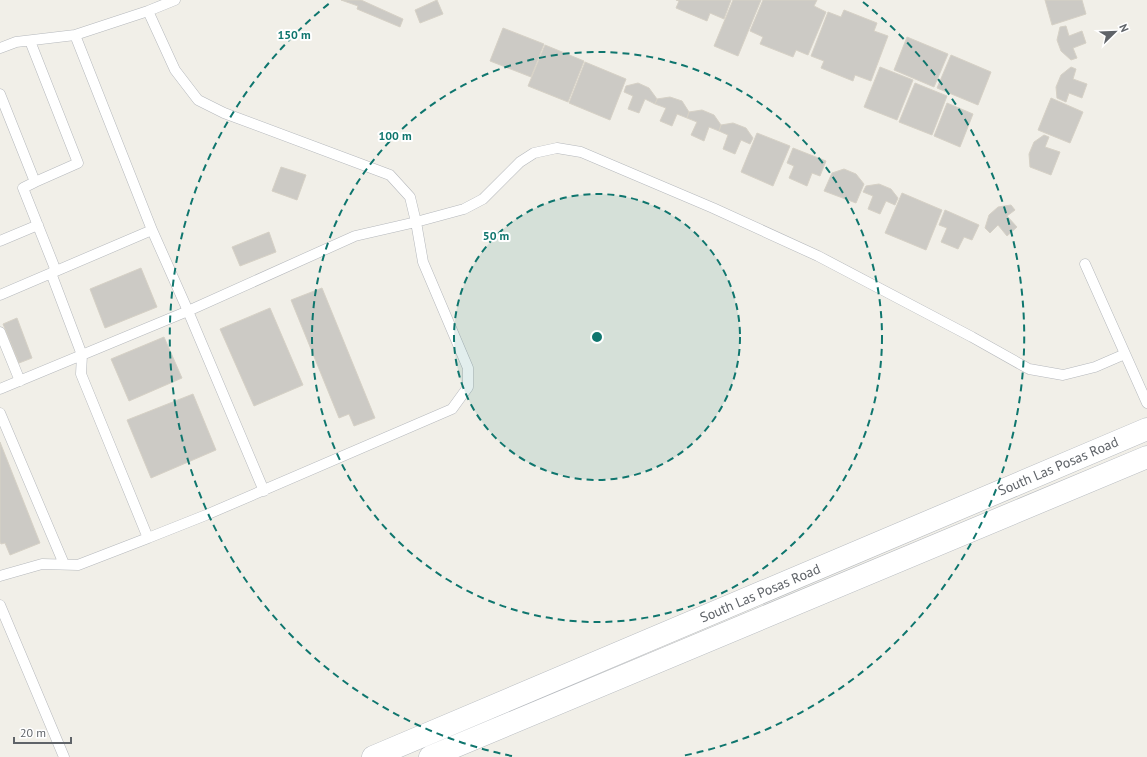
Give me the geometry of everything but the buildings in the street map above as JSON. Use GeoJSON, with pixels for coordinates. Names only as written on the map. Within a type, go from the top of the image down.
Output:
{"type":"FeatureCollection","features":[{"type":"Feature","properties":{"kind":"main road","name":"South Las Posas Road"},"geometry":{"type":"LineString","coordinates":[[373,757],[1147,428]]}},
{"type":"Feature","properties":{"kind":"main road","name":"South Las Posas Road"},"geometry":{"type":"LineString","coordinates":[[430,757],[1147,457]]}},
{"type":"Feature","properties":{"kind":"lane"},"geometry":{"type":"LineString","coordinates":[[0,48],[16,42],[76,35],[148,11],[175,0]]}},
{"type":"Feature","properties":{"kind":"lane"},"geometry":{"type":"LineString","coordinates":[[0,576],[42,564],[78,565],[148,538],[264,491],[452,409],[468,387],[468,368],[423,262],[410,197],[390,175],[224,113],[198,100],[175,70],[148,11]]}},
{"type":"Feature","properties":{"kind":"lane"},"geometry":{"type":"LineString","coordinates":[[76,35],[152,230],[264,491]]}},
{"type":"Feature","properties":{"kind":"lane"},"geometry":{"type":"LineString","coordinates":[[30,41],[78,163],[22,188],[38,226],[82,355],[81,374],[148,538]]}},
{"type":"Feature","properties":{"kind":"lane"},"geometry":{"type":"LineString","coordinates":[[0,94],[35,182]]}},
{"type":"Feature","properties":{"kind":"lane"},"geometry":{"type":"LineString","coordinates":[[0,390],[188,311],[355,236],[464,209],[483,200],[520,162],[534,153],[557,148],[581,152],[713,208],[818,256],[972,337],[1029,369],[1063,375],[1095,367],[1125,354]]}},
{"type":"Feature","properties":{"kind":"lane"},"geometry":{"type":"LineString","coordinates":[[0,241],[38,226]]}},
{"type":"Feature","properties":{"kind":"lane"},"geometry":{"type":"LineString","coordinates":[[0,294],[152,230]]}},
{"type":"Feature","properties":{"kind":"lane"},"geometry":{"type":"LineString","coordinates":[[1086,264],[1147,403]]}},
{"type":"Feature","properties":{"kind":"lane"},"geometry":{"type":"LineString","coordinates":[[0,332],[20,381]]}},
{"type":"Feature","properties":{"kind":"lane"},"geometry":{"type":"LineString","coordinates":[[0,413],[64,564]]}},
{"type":"Feature","properties":{"kind":"lane"},"geometry":{"type":"LineString","coordinates":[[0,605],[64,757]]}}]}
